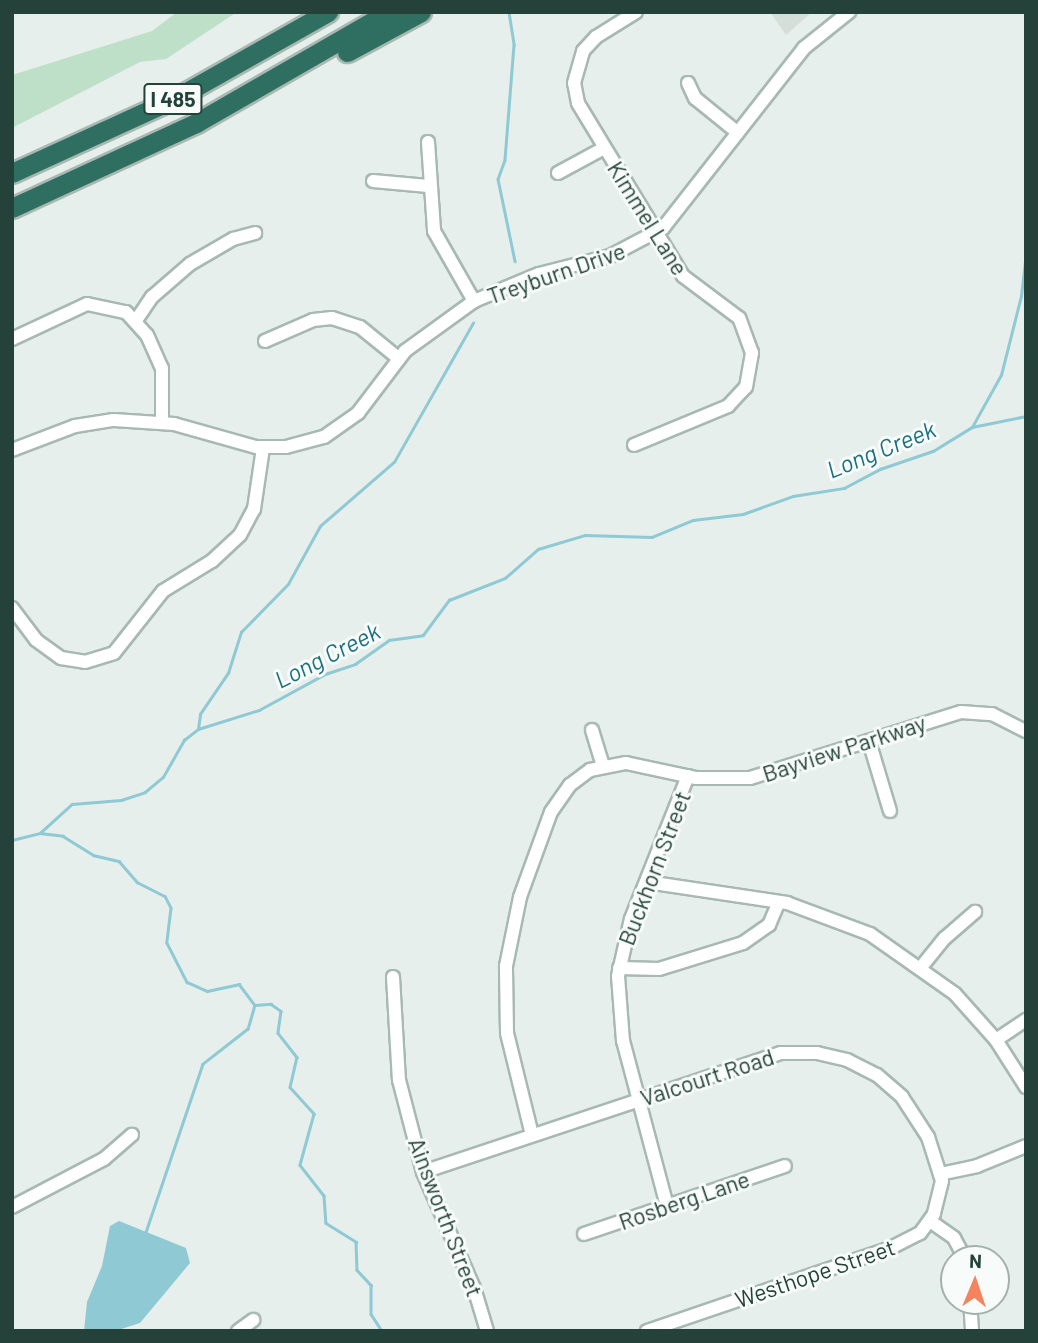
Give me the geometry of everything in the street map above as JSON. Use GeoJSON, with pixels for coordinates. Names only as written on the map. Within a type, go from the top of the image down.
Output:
{"type":"FeatureCollection","features":[{"type":"Feature","properties":{"kind":"highway","name":"I 485"},"geometry":{"type":"LineString","coordinates":[[12,173],[174,99],[328,12]]}},
{"type":"Feature","properties":{"kind":"highway","name":"I 485"},"geometry":{"type":"LineString","coordinates":[[12,208],[117,162],[253,93],[389,12]]}},
{"type":"Feature","properties":{"kind":"highway"},"geometry":{"type":"LineString","coordinates":[[253,93],[320,66],[421,12]]}},
{"type":"Feature","properties":{"kind":"street","name":"Kimmel Lane"},"geometry":{"type":"LineString","coordinates":[[634,444],[728,406],[746,387],[752,365],[751,341],[739,318],[689,284],[604,148],[575,94],[577,65],[596,37],[636,12]]}},
{"type":"Feature","properties":{"kind":"street","name":"Treyburn Drive"},"geometry":{"type":"LineString","coordinates":[[12,450],[85,423],[162,422],[263,448],[312,441],[347,423],[398,358],[474,301],[538,274],[610,256],[657,232],[673,219],[804,48],[849,12]]}},
{"type":"Feature","properties":{"kind":"street"},"geometry":{"type":"LineString","coordinates":[[688,83],[695,98],[738,133]]}},
{"type":"Feature","properties":{"kind":"street"},"geometry":{"type":"LineString","coordinates":[[428,142],[428,186],[438,240],[474,301]]}},
{"type":"Feature","properties":{"kind":"street"},"geometry":{"type":"LineString","coordinates":[[558,173],[604,148]]}},
{"type":"Feature","properties":{"kind":"street"},"geometry":{"type":"LineString","coordinates":[[373,181],[428,186]]}},
{"type":"Feature","properties":{"kind":"street"},"geometry":{"type":"LineString","coordinates":[[136,319],[152,297],[190,264],[233,239],[255,233]]}},
{"type":"Feature","properties":{"kind":"street"},"geometry":{"type":"LineString","coordinates":[[12,339],[87,304],[113,306],[136,319],[162,368],[162,422]]}},
{"type":"Feature","properties":{"kind":"street"},"geometry":{"type":"LineString","coordinates":[[265,341],[305,323],[332,318],[360,327],[398,358]]}},
{"type":"Feature","properties":{"kind":"street"},"geometry":{"type":"LineString","coordinates":[[12,608],[36,640],[61,658],[85,662],[114,653],[163,591],[212,561],[240,535],[254,509],[263,448]]}},
{"type":"Feature","properties":{"kind":"street","name":"Bayview Parkway"},"geometry":{"type":"LineString","coordinates":[[532,1135],[507,1033],[508,950],[520,897],[551,812],[570,785],[603,765],[638,764],[688,776],[750,779],[961,712],[992,714],[1026,730]]}},
{"type":"Feature","properties":{"kind":"street"},"geometry":{"type":"LineString","coordinates":[[592,730],[603,765]]}},
{"type":"Feature","properties":{"kind":"street"},"geometry":{"type":"LineString","coordinates":[[869,741],[890,811]]}},
{"type":"Feature","properties":{"kind":"street","name":"Buckhorn Street"},"geometry":{"type":"LineString","coordinates":[[667,1206],[620,1027],[619,968],[625,935],[688,776]]}},
{"type":"Feature","properties":{"kind":"street"},"geometry":{"type":"LineString","coordinates":[[647,882],[779,902],[854,926],[922,966],[955,994],[996,1040],[1026,1087]]}},
{"type":"Feature","properties":{"kind":"street"},"geometry":{"type":"LineString","coordinates":[[619,968],[659,969],[743,943],[769,925],[779,902]]}},
{"type":"Feature","properties":{"kind":"street"},"geometry":{"type":"LineString","coordinates":[[922,966],[945,937],[975,912]]}},
{"type":"Feature","properties":{"kind":"street","name":"Ainsworth Street"},"geometry":{"type":"LineString","coordinates":[[393,978],[396,1069],[424,1172],[474,1288],[487,1331]]}},
{"type":"Feature","properties":{"kind":"street"},"geometry":{"type":"LineString","coordinates":[[996,1040],[1026,1020]]}},
{"type":"Feature","properties":{"kind":"street","name":"Valcourt Road"},"geometry":{"type":"LineString","coordinates":[[424,1172],[766,1056],[800,1051],[833,1056],[877,1075],[902,1097],[925,1130],[940,1174]]}},
{"type":"Feature","properties":{"kind":"street"},"geometry":{"type":"LineString","coordinates":[[12,1208],[104,1159],[132,1135]]}},
{"type":"Feature","properties":{"kind":"street"},"geometry":{"type":"LineString","coordinates":[[958,1245],[954,1238],[930,1220],[939,1203],[940,1174],[977,1166],[1026,1146]]}},
{"type":"Feature","properties":{"kind":"street","name":"Rosberg Lane"},"geometry":{"type":"LineString","coordinates":[[584,1234],[785,1166]]}},
{"type":"Feature","properties":{"kind":"street","name":"Westhope Street"},"geometry":{"type":"LineString","coordinates":[[648,1331],[891,1248],[912,1239],[930,1220]]}},
{"type":"Feature","properties":{"kind":"street"},"geometry":{"type":"LineString","coordinates":[[238,1331],[253,1320]]}},
{"type":"Feature","properties":{"kind":"shaded area"},"geometry":{"type":"Polygon","coordinates":[[[770,12],[812,12],[786,35],[770,12]]]}},
{"type":"Feature","properties":{"kind":"green space"},"geometry":{"type":"Polygon","coordinates":[[[177,12],[237,12],[166,59],[140,62],[12,128],[12,75],[152,31],[177,12]]]}},
{"type":"Feature","properties":{"kind":"water"},"geometry":{"type":"Polygon","coordinates":[[[119,1221],[186,1248],[190,1263],[140,1323],[115,1331],[84,1331],[87,1302],[102,1266],[110,1226],[119,1221]]]}},
{"type":"Feature","properties":{"kind":"waterway"},"geometry":{"type":"LineString","coordinates":[[509,12],[514,45],[505,160],[498,179],[515,261]]}},
{"type":"Feature","properties":{"kind":"waterway"},"geometry":{"type":"LineString","coordinates":[[972,427],[1001,375],[1021,296],[1026,253]]}},
{"type":"Feature","properties":{"kind":"waterway"},"geometry":{"type":"LineString","coordinates":[[198,729],[200,714],[228,673],[241,632],[288,584],[320,526],[394,462],[473,323]]}},
{"type":"Feature","properties":{"kind":"waterway","name":"Long Creek"},"geometry":{"type":"LineString","coordinates":[[12,840],[40,833],[72,804],[121,800],[145,792],[163,777],[184,740],[198,729],[259,710],[325,674],[355,664],[389,640],[423,635],[449,600],[505,578],[538,549],[585,535],[652,537],[693,520],[743,514],[793,496],[844,488],[880,469],[933,451],[972,427],[1026,416]]}},
{"type":"Feature","properties":{"kind":"waterway"},"geometry":{"type":"LineString","coordinates":[[40,833],[63,836],[93,855],[119,861],[137,882],[165,896],[171,908],[167,943],[187,982],[207,991],[239,984],[255,1005],[248,1029],[203,1064],[146,1232]]}},
{"type":"Feature","properties":{"kind":"waterway"},"geometry":{"type":"LineString","coordinates":[[255,1005],[271,1004],[281,1011],[278,1033],[297,1057],[290,1087],[314,1114],[300,1165],[324,1196],[326,1223],[356,1242],[357,1270],[371,1285],[371,1314],[382,1331]]}}]}
